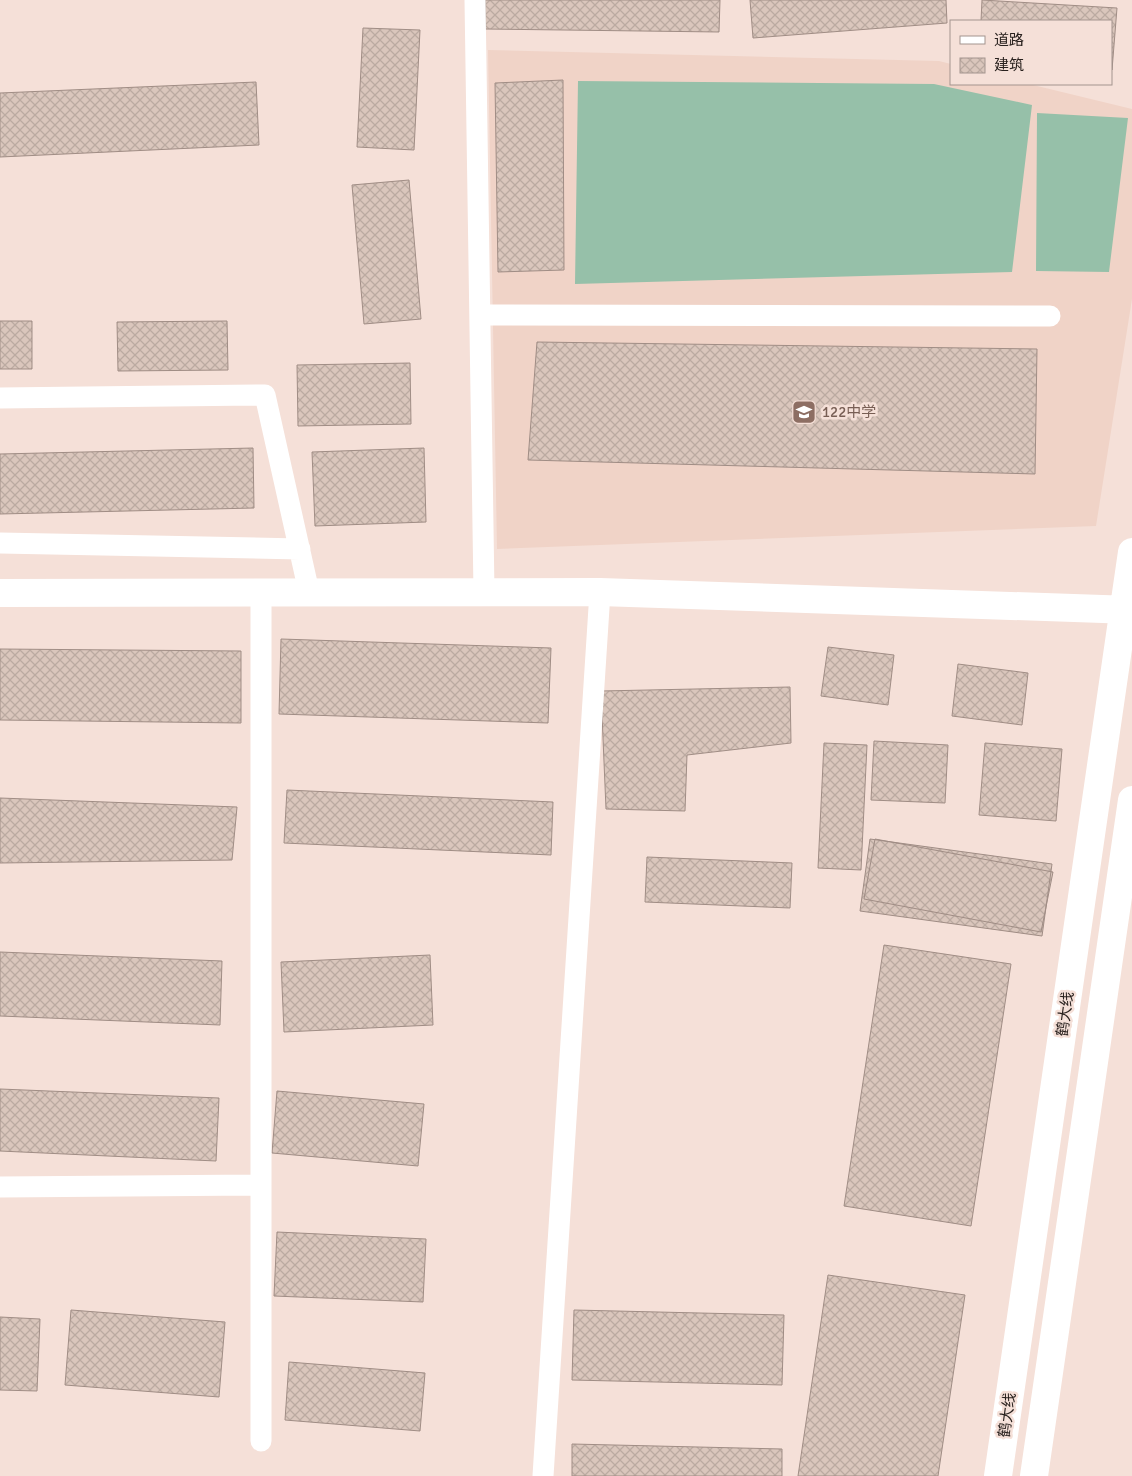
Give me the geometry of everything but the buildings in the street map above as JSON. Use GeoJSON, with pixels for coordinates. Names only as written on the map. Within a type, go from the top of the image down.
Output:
{"type":"FeatureCollection","features":[{"type":"Feature","properties":{"kind":"main road","name":"鹤大线"},"geometry":{"type":"LineString","coordinates":[[998,1476],[1128,610],[1132,552]]}},
{"type":"Feature","properties":{"kind":"main road"},"geometry":{"type":"LineString","coordinates":[[0,592],[600,592],[1128,610]]}},
{"type":"Feature","properties":{"kind":"main road"},"geometry":{"type":"LineString","coordinates":[[1034,1476],[1132,800]]}},
{"type":"Feature","properties":{"kind":"street"},"geometry":{"type":"LineString","coordinates":[[475,0],[484,592]]}},
{"type":"Feature","properties":{"kind":"street"},"geometry":{"type":"LineString","coordinates":[[480,315],[1050,316]]}},
{"type":"Feature","properties":{"kind":"street"},"geometry":{"type":"LineString","coordinates":[[0,398],[265,396],[308,592]]}},
{"type":"Feature","properties":{"kind":"street"},"geometry":{"type":"LineString","coordinates":[[0,543],[300,549]]}},
{"type":"Feature","properties":{"kind":"street"},"geometry":{"type":"LineString","coordinates":[[261,592],[261,1441]]}},
{"type":"Feature","properties":{"kind":"street"},"geometry":{"type":"LineString","coordinates":[[543,1476],[600,592]]}},
{"type":"Feature","properties":{"kind":"street"},"geometry":{"type":"LineString","coordinates":[[0,1186],[261,1185]]}},
{"type":"Feature","properties":{"kind":"shaded area","name":"122中学"},"geometry":{"type":"Polygon","coordinates":[[[488,50],[939,61],[950,64],[950,85],[1033,85],[1132,109],[1132,299],[1096,526],[497,549],[488,50]]]}},
{"type":"Feature","properties":{"kind":"green space"},"geometry":{"type":"Polygon","coordinates":[[[578,81],[934,84],[1032,105],[1012,272],[575,284],[578,81]]]}},
{"type":"Feature","properties":{"kind":"green space"},"geometry":{"type":"Polygon","coordinates":[[[1037,113],[1128,118],[1109,272],[1036,271],[1037,113]]]}},
{"type":"Feature","properties":{"kind":"place","name":"122中学"},"geometry":{"type":"Point","coordinates":[804,412]}}]}
